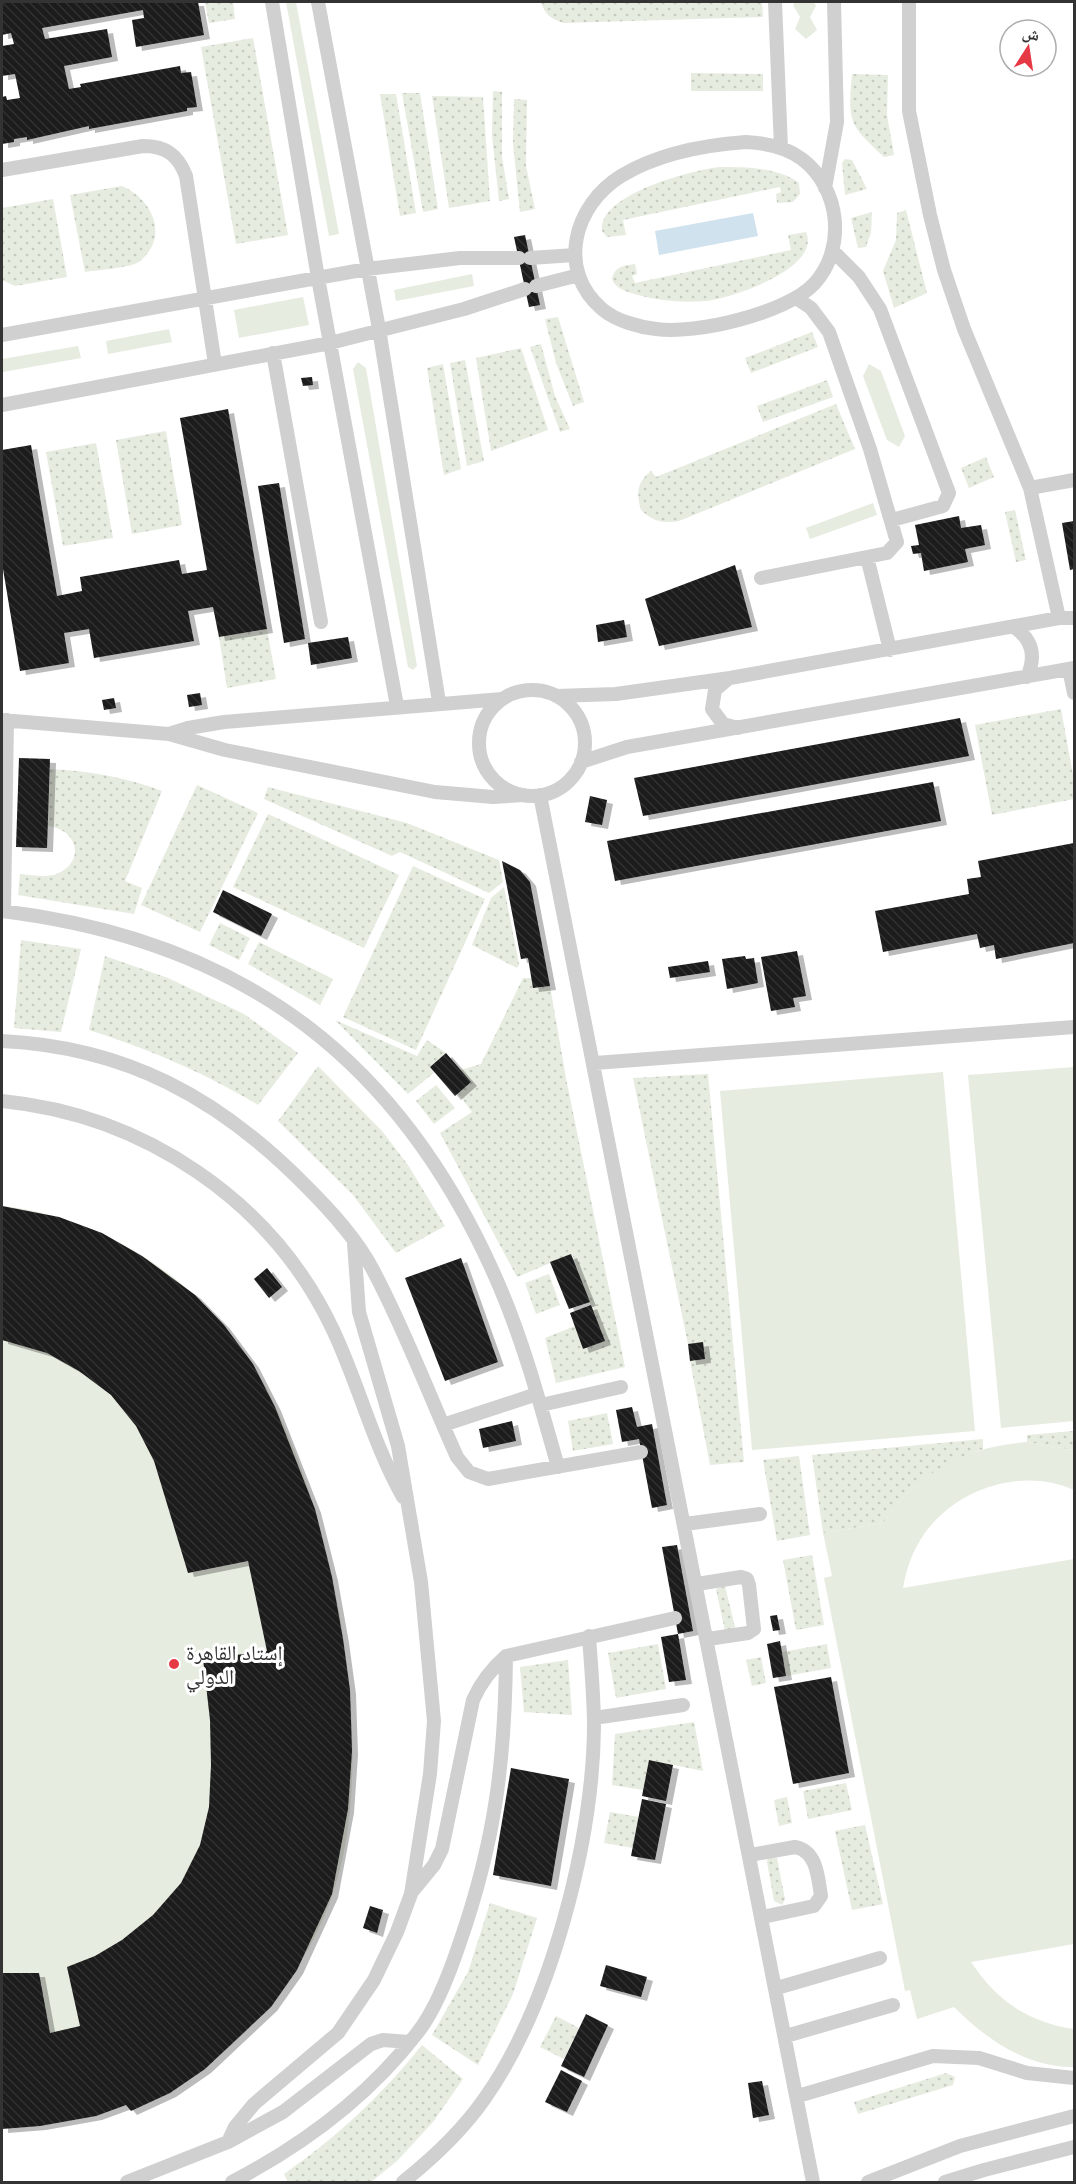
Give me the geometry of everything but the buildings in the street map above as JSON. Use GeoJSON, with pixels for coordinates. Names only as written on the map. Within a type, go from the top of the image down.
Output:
{"type":"FeatureCollection","features":[{"type":"Feature","properties":{"kind":"lane"},"geometry":{"type":"LineString","coordinates":[[272,2],[318,278],[397,706]]}},
{"type":"Feature","properties":{"kind":"lane"},"geometry":{"type":"LineString","coordinates":[[318,2],[380,329],[439,702]]}},
{"type":"Feature","properties":{"kind":"lane"},"geometry":{"type":"LineString","coordinates":[[775,2],[781,148]]}},
{"type":"Feature","properties":{"kind":"lane"},"geometry":{"type":"LineString","coordinates":[[825,188],[837,123],[834,2]]}},
{"type":"Feature","properties":{"kind":"lane"},"geometry":{"type":"LineString","coordinates":[[909,2],[909,111],[930,215],[944,270],[964,329],[1030,488],[1059,618]]}},
{"type":"Feature","properties":{"kind":"lane"},"geometry":{"type":"LineString","coordinates":[[746,142],[781,148],[800,158],[813,169],[834,209],[836,223],[833,251],[814,284],[796,298],[726,322],[664,331],[644,328],[603,310],[590,297],[579,275],[574,255],[577,231],[589,204],[621,176],[667,155],[718,144],[746,142]]}},
{"type":"Feature","properties":{"kind":"lane"},"geometry":{"type":"LineString","coordinates":[[2,170],[143,146],[157,146],[171,152],[181,162],[186,176],[215,364]]}},
{"type":"Feature","properties":{"kind":"lane"},"geometry":{"type":"LineString","coordinates":[[833,251],[859,277],[880,309],[949,493],[943,506],[892,520]]}},
{"type":"Feature","properties":{"kind":"lane"},"geometry":{"type":"LineString","coordinates":[[2,334],[367,269],[460,258],[574,255]]}},
{"type":"Feature","properties":{"kind":"lane"},"geometry":{"type":"LineString","coordinates":[[2,405],[330,343],[464,309],[579,275]]}},
{"type":"Feature","properties":{"kind":"lane"},"geometry":{"type":"LineString","coordinates":[[762,578],[887,553],[895,547],[897,537],[829,332],[811,308],[796,298]]}},
{"type":"Feature","properties":{"kind":"lane"},"geometry":{"type":"LineString","coordinates":[[273,353],[321,622]]}},
{"type":"Feature","properties":{"kind":"lane"},"geometry":{"type":"LineString","coordinates":[[1030,488],[1074,480]]}},
{"type":"Feature","properties":{"kind":"lane"},"geometry":{"type":"LineString","coordinates":[[867,557],[890,650]]}},
{"type":"Feature","properties":{"kind":"lane"},"geometry":{"type":"LineString","coordinates":[[169,735],[205,724],[439,702],[502,699],[528,690],[556,696],[616,694],[730,678],[1059,618],[1074,618]]}},
{"type":"Feature","properties":{"kind":"lane"},"geometry":{"type":"LineString","coordinates":[[1014,627],[1024,634],[1033,655],[1027,677]]}},
{"type":"Feature","properties":{"kind":"lane"},"geometry":{"type":"LineString","coordinates":[[581,762],[627,747],[1072,669],[1074,693]]}},
{"type":"Feature","properties":{"kind":"lane"},"geometry":{"type":"LineString","coordinates":[[730,678],[715,690],[712,709],[723,724],[741,728]]}},
{"type":"Feature","properties":{"kind":"lane"},"geometry":{"type":"LineString","coordinates":[[556,696],[569,705],[578,717],[585,747],[581,762],[565,784],[540,795],[493,797],[435,792],[225,750],[169,735],[4,720],[3,911],[97,928],[153,943],[196,960],[283,1007],[320,1035],[395,1109],[429,1153],[449,1186],[501,1289],[539,1400],[558,1467]]}},
{"type":"Feature","properties":{"kind":"lane"},"geometry":{"type":"LineString","coordinates":[[502,699],[490,710],[482,723],[479,739],[480,755],[486,770],[496,782],[509,791],[524,795]]}},
{"type":"Feature","properties":{"kind":"lane"},"geometry":{"type":"LineString","coordinates":[[540,795],[595,1063],[650,1357],[663,1448],[685,1524],[697,1584],[696,1613],[708,1639],[813,2182]]}},
{"type":"Feature","properties":{"kind":"lane"},"geometry":{"type":"LineString","coordinates":[[595,1063],[1074,1027]]}},
{"type":"Feature","properties":{"kind":"lane"},"geometry":{"type":"LineString","coordinates":[[2,1041],[72,1048],[118,1061],[164,1080],[246,1129],[278,1157],[327,1208],[373,1269],[462,1466],[478,1477],[488,1479],[641,1452]]}},
{"type":"Feature","properties":{"kind":"lane"},"geometry":{"type":"LineString","coordinates":[[2,1101],[98,1120],[134,1135],[185,1162],[239,1204],[272,1236],[316,1299],[333,1330],[378,1449],[406,1501]]}},
{"type":"Feature","properties":{"kind":"lane"},"geometry":{"type":"LineString","coordinates":[[228,2142],[235,2127],[254,2104],[315,2055],[351,2016],[374,1980],[398,1932],[411,1894],[430,1774],[435,1721],[428,1631],[398,1446],[359,1312],[354,1243]]}},
{"type":"Feature","properties":{"kind":"lane"},"geometry":{"type":"LineString","coordinates":[[443,1425],[539,1400],[621,1387]]}},
{"type":"Feature","properties":{"kind":"lane"},"geometry":{"type":"LineString","coordinates":[[685,1524],[760,1514]]}},
{"type":"Feature","properties":{"kind":"lane"},"geometry":{"type":"LineString","coordinates":[[697,1584],[741,1577],[747,1579],[749,1584],[754,1629],[748,1633],[708,1639]]}},
{"type":"Feature","properties":{"kind":"lane"},"geometry":{"type":"LineString","coordinates":[[411,1894],[434,1865],[442,1849],[473,1700],[481,1683],[506,1656],[675,1618]]}},
{"type":"Feature","properties":{"kind":"lane"},"geometry":{"type":"LineString","coordinates":[[403,2182],[447,2144],[485,2099],[516,2048],[538,1998],[566,1910],[583,1844],[590,1796],[594,1719],[590,1636]]}},
{"type":"Feature","properties":{"kind":"lane"},"geometry":{"type":"LineString","coordinates":[[232,2182],[314,2133],[359,2094],[419,2031],[451,1969],[478,1889],[495,1815],[505,1736],[506,1656]]}},
{"type":"Feature","properties":{"kind":"lane"},"geometry":{"type":"LineString","coordinates":[[594,1719],[683,1705]]}},
{"type":"Feature","properties":{"kind":"lane"},"geometry":{"type":"LineString","coordinates":[[750,1855],[795,1846],[801,1848],[812,1857],[820,1890],[821,1896],[814,1906],[763,1917]]}},
{"type":"Feature","properties":{"kind":"lane"},"geometry":{"type":"LineString","coordinates":[[777,1988],[880,1958]]}},
{"type":"Feature","properties":{"kind":"lane"},"geometry":{"type":"LineString","coordinates":[[786,2036],[893,2005]]}},
{"type":"Feature","properties":{"kind":"lane"},"geometry":{"type":"LineString","coordinates":[[127,2182],[228,2142],[283,2112],[371,2044],[396,2040],[409,2042]]}},
{"type":"Feature","properties":{"kind":"lane"},"geometry":{"type":"LineString","coordinates":[[798,2096],[933,2056],[979,2058],[1027,2073],[1074,2078]]}},
{"type":"Feature","properties":{"kind":"lane"},"geometry":{"type":"LineString","coordinates":[[868,2182],[960,2146],[1074,2116]]}},
{"type":"Feature","properties":{"kind":"lane"},"geometry":{"type":"LineString","coordinates":[[945,2182],[1074,2147]]}},
{"type":"Feature","properties":{"kind":"shaded area"},"geometry":{"type":"Polygon","coordinates":[[[205,2],[233,2],[235,19],[209,23],[205,2]]]}},
{"type":"Feature","properties":{"kind":"shaded area"},"geometry":{"type":"Polygon","coordinates":[[[286,2],[296,2],[339,234],[329,236],[286,2]]]}},
{"type":"Feature","properties":{"kind":"shaded area"},"geometry":{"type":"Polygon","coordinates":[[[541,2],[762,2],[763,17],[564,23],[549,16],[541,2]]]}},
{"type":"Feature","properties":{"kind":"shaded area"},"geometry":{"type":"Polygon","coordinates":[[[795,2],[814,2],[816,6],[810,17],[817,30],[806,39],[795,29],[800,17],[793,5],[795,2]]]}},
{"type":"Feature","properties":{"kind":"shaded area"},"geometry":{"type":"Polygon","coordinates":[[[253,38],[288,235],[236,244],[201,47],[253,38]]]}},
{"type":"Feature","properties":{"kind":"shaded area"},"geometry":{"type":"Polygon","coordinates":[[[691,73],[763,74],[763,91],[691,91],[691,73]]]}},
{"type":"Feature","properties":{"kind":"shaded area"},"geometry":{"type":"Polygon","coordinates":[[[852,74],[888,75],[887,115],[894,155],[884,157],[857,129],[850,103],[852,74]]]}},
{"type":"Feature","properties":{"kind":"shaded area"},"geometry":{"type":"Polygon","coordinates":[[[493,91],[502,92],[502,157],[509,199],[499,201],[492,135],[493,91]]]}},
{"type":"Feature","properties":{"kind":"shaded area"},"geometry":{"type":"Polygon","coordinates":[[[402,93],[420,93],[438,209],[423,212],[402,93]]]}},
{"type":"Feature","properties":{"kind":"shaded area"},"geometry":{"type":"Polygon","coordinates":[[[380,94],[396,94],[416,213],[400,216],[380,94]]]}},
{"type":"Feature","properties":{"kind":"shaded area"},"geometry":{"type":"Polygon","coordinates":[[[432,96],[483,97],[490,201],[449,208],[432,96]]]}},
{"type":"Feature","properties":{"kind":"shaded area"},"geometry":{"type":"Polygon","coordinates":[[[514,99],[527,100],[526,166],[535,209],[520,212],[513,144],[514,99]]]}},
{"type":"Feature","properties":{"kind":"shaded area"},"geometry":{"type":"Polygon","coordinates":[[[845,159],[852,160],[867,189],[845,195],[842,163],[845,159]]]}},
{"type":"Feature","properties":{"kind":"shaded area"},"geometry":{"type":"Polygon","coordinates":[[[720,167],[761,169],[782,174],[799,183],[800,194],[793,202],[777,203],[776,194],[781,192],[780,187],[623,220],[626,235],[607,237],[602,231],[605,218],[615,206],[630,195],[670,179],[720,167]]]}},
{"type":"Feature","properties":{"kind":"shaded area"},"geometry":{"type":"Polygon","coordinates":[[[122,186],[133,192],[149,209],[154,219],[154,241],[149,251],[136,263],[85,272],[70,195],[122,186]]]}},
{"type":"Feature","properties":{"kind":"shaded area"},"geometry":{"type":"Polygon","coordinates":[[[53,199],[67,277],[15,286],[2,280],[2,208],[53,199]]]}},
{"type":"Feature","properties":{"kind":"shaded area"},"geometry":{"type":"Polygon","coordinates":[[[906,210],[927,293],[894,308],[883,271],[896,240],[897,213],[906,210]]]}},
{"type":"Feature","properties":{"kind":"shaded area"},"geometry":{"type":"Polygon","coordinates":[[[872,212],[871,232],[866,247],[858,248],[851,218],[872,212]]]}},
{"type":"Feature","properties":{"kind":"shaded area"},"geometry":{"type":"Polygon","coordinates":[[[806,232],[807,245],[801,258],[788,269],[772,279],[718,299],[689,302],[655,299],[622,290],[612,279],[617,269],[635,264],[637,274],[632,276],[635,283],[791,250],[788,235],[806,232]]]}},
{"type":"Feature","properties":{"kind":"shaded area"},"geometry":{"type":"Polygon","coordinates":[[[472,274],[474,286],[396,301],[394,290],[472,274]]]}},
{"type":"Feature","properties":{"kind":"shaded area"},"geometry":{"type":"Polygon","coordinates":[[[303,297],[309,325],[239,338],[234,310],[303,297]]]}},
{"type":"Feature","properties":{"kind":"shaded area"},"geometry":{"type":"Polygon","coordinates":[[[558,317],[584,402],[573,406],[556,363],[545,319],[558,317]]]}},
{"type":"Feature","properties":{"kind":"shaded area"},"geometry":{"type":"Polygon","coordinates":[[[169,329],[172,342],[108,354],[106,341],[169,329]]]}},
{"type":"Feature","properties":{"kind":"shaded area"},"geometry":{"type":"Polygon","coordinates":[[[812,332],[818,347],[751,373],[745,358],[812,332]]]}},
{"type":"Feature","properties":{"kind":"shaded area"},"geometry":{"type":"Polygon","coordinates":[[[541,344],[555,396],[570,429],[560,432],[530,347],[541,344]]]}},
{"type":"Feature","properties":{"kind":"shaded area"},"geometry":{"type":"Polygon","coordinates":[[[78,346],[81,358],[3,372],[2,359],[78,346]]]}},
{"type":"Feature","properties":{"kind":"shaded area"},"geometry":{"type":"Polygon","coordinates":[[[521,348],[548,430],[491,451],[476,358],[521,348]]]}},
{"type":"Feature","properties":{"kind":"shaded area"},"geometry":{"type":"Polygon","coordinates":[[[465,360],[484,461],[467,466],[450,363],[465,360]]]}},
{"type":"Feature","properties":{"kind":"shaded area"},"geometry":{"type":"Polygon","coordinates":[[[358,362],[366,368],[417,666],[413,670],[408,667],[353,369],[358,362]]]}},
{"type":"Feature","properties":{"kind":"shaded area"},"geometry":{"type":"Polygon","coordinates":[[[443,364],[461,469],[444,475],[427,368],[443,364]]]}},
{"type":"Feature","properties":{"kind":"shaded area"},"geometry":{"type":"Polygon","coordinates":[[[869,364],[881,371],[905,436],[899,447],[887,440],[863,376],[869,364]]]}},
{"type":"Feature","properties":{"kind":"shaded area"},"geometry":{"type":"Polygon","coordinates":[[[827,380],[833,397],[763,422],[757,406],[827,380]]]}},
{"type":"Feature","properties":{"kind":"shaded area"},"geometry":{"type":"Polygon","coordinates":[[[836,404],[855,449],[679,521],[658,521],[641,510],[638,498],[640,484],[651,471],[656,477],[836,404]]]}},
{"type":"Feature","properties":{"kind":"shaded area"},"geometry":{"type":"Polygon","coordinates":[[[166,431],[182,525],[132,534],[116,440],[166,431]]]}},
{"type":"Feature","properties":{"kind":"shaded area"},"geometry":{"type":"Polygon","coordinates":[[[96,443],[113,538],[63,546],[46,452],[96,443]]]}},
{"type":"Feature","properties":{"kind":"shaded area"},"geometry":{"type":"Polygon","coordinates":[[[986,457],[994,477],[969,488],[961,468],[986,457]]]}},
{"type":"Feature","properties":{"kind":"shaded area"},"geometry":{"type":"Polygon","coordinates":[[[873,503],[877,515],[810,539],[806,528],[873,503]]]}},
{"type":"Feature","properties":{"kind":"shaded area"},"geometry":{"type":"Polygon","coordinates":[[[1015,510],[1026,560],[1016,562],[1005,512],[1015,510]]]}},
{"type":"Feature","properties":{"kind":"shaded area"},"geometry":{"type":"Polygon","coordinates":[[[267,629],[276,679],[227,688],[219,637],[267,629]]]}},
{"type":"Feature","properties":{"kind":"shaded area"},"geometry":{"type":"Polygon","coordinates":[[[1061,709],[1074,780],[1074,799],[992,815],[975,725],[1061,709]]]}},
{"type":"Feature","properties":{"kind":"shaded area"},"geometry":{"type":"Polygon","coordinates":[[[50,769],[107,776],[162,791],[125,881],[142,888],[134,914],[18,895],[20,874],[43,876],[57,874],[66,869],[75,855],[72,840],[58,829],[48,826],[50,769]]]}},
{"type":"Feature","properties":{"kind":"shaded area"},"geometry":{"type":"Polygon","coordinates":[[[197,785],[258,813],[200,932],[141,905],[197,785]]]}},
{"type":"Feature","properties":{"kind":"shaded area"},"geometry":{"type":"Polygon","coordinates":[[[268,787],[407,823],[499,860],[503,882],[489,893],[400,852],[392,856],[264,799],[268,787]]]}},
{"type":"Feature","properties":{"kind":"shaded area"},"geometry":{"type":"Polygon","coordinates":[[[268,814],[399,875],[364,948],[233,887],[268,814]]]}},
{"type":"Feature","properties":{"kind":"shaded area"},"geometry":{"type":"Polygon","coordinates":[[[413,866],[485,899],[416,1050],[343,1017],[413,866]]]}},
{"type":"Feature","properties":{"kind":"shaded area"},"geometry":{"type":"Polygon","coordinates":[[[504,887],[519,964],[517,968],[472,945],[491,898],[504,887]]]}},
{"type":"Feature","properties":{"kind":"shaded area"},"geometry":{"type":"Polygon","coordinates":[[[220,923],[250,938],[239,960],[209,945],[220,923]]]}},
{"type":"Feature","properties":{"kind":"shaded area"},"geometry":{"type":"Polygon","coordinates":[[[21,940],[81,949],[61,1032],[14,1028],[21,940]]]}},
{"type":"Feature","properties":{"kind":"shaded area"},"geometry":{"type":"Polygon","coordinates":[[[259,942],[333,979],[320,1005],[248,964],[259,942]]]}},
{"type":"Feature","properties":{"kind":"shaded area"},"geometry":{"type":"Polygon","coordinates":[[[105,956],[168,978],[244,1014],[298,1053],[258,1105],[176,1063],[89,1030],[105,956]]]}},
{"type":"Feature","properties":{"kind":"shaded area"},"geometry":{"type":"Polygon","coordinates":[[[523,978],[532,978],[534,988],[550,986],[566,1078],[625,1367],[556,1383],[545,1338],[575,1326],[583,1349],[604,1341],[572,1254],[517,1277],[440,1133],[472,1112],[458,1093],[460,1070],[481,1064],[523,978]]]}},
{"type":"Feature","properties":{"kind":"shaded area"},"geometry":{"type":"Polygon","coordinates":[[[335,1020],[417,1056],[427,1040],[446,1053],[430,1067],[435,1072],[408,1094],[335,1020]]]}},
{"type":"Feature","properties":{"kind":"shaded area"},"geometry":{"type":"Polygon","coordinates":[[[318,1066],[382,1131],[408,1165],[445,1226],[396,1253],[353,1195],[278,1121],[318,1066]]]}},
{"type":"Feature","properties":{"kind":"shaded area"},"geometry":{"type":"Polygon","coordinates":[[[1074,1067],[1074,1421],[1001,1428],[968,1075],[1074,1067]]]}},
{"type":"Feature","properties":{"kind":"shaded area"},"geometry":{"type":"Polygon","coordinates":[[[943,1072],[975,1431],[752,1450],[720,1091],[943,1072]]]}},
{"type":"Feature","properties":{"kind":"shaded area"},"geometry":{"type":"Polygon","coordinates":[[[708,1074],[744,1462],[710,1465],[690,1361],[705,1359],[703,1343],[688,1344],[633,1078],[708,1074]]]}},
{"type":"Feature","properties":{"kind":"shaded area"},"geometry":{"type":"Polygon","coordinates":[[[436,1085],[455,1108],[434,1124],[416,1101],[436,1085]]]}},
{"type":"Feature","properties":{"kind":"shaded area","name":"إستاد القاهرة الدولي"},"geometry":{"type":"Polygon","coordinates":[[[2,1206],[54,1216],[80,1225],[105,1235],[152,1262],[198,1299],[254,1366],[282,1420],[306,1483],[326,1553],[341,1625],[350,1699],[352,1770],[346,1837],[332,1896],[317,1932],[299,1965],[253,2024],[226,2050],[197,2072],[165,2093],[131,2111],[126,2105],[96,2116],[3,2128],[2,2138],[2,1206]]]}},
{"type":"Feature","properties":{"kind":"shaded area"},"geometry":{"type":"Polygon","coordinates":[[[549,1274],[560,1305],[536,1314],[525,1283],[549,1274]]]}},
{"type":"Feature","properties":{"kind":"shaded area"},"geometry":{"type":"Polygon","coordinates":[[[607,1413],[613,1444],[573,1451],[568,1421],[607,1413]]]}},
{"type":"Feature","properties":{"kind":"shaded area"},"geometry":{"type":"Polygon","coordinates":[[[1074,1431],[1074,1450],[1027,1442],[1027,1435],[1074,1431]]]}},
{"type":"Feature","properties":{"kind":"shaded area"},"geometry":{"type":"Polygon","coordinates":[[[983,1439],[983,1449],[953,1461],[927,1477],[904,1497],[883,1523],[823,1533],[812,1455],[983,1439]]]}},
{"type":"Feature","properties":{"kind":"shaded area"},"geometry":{"type":"Polygon","coordinates":[[[1027,1442],[1074,1450],[1074,1490],[1053,1483],[1030,1480],[1008,1482],[966,1497],[931,1525],[913,1555],[903,1588],[1074,1559],[1074,1944],[971,1962],[992,1988],[1015,2008],[1042,2021],[1074,2029],[1074,2067],[1040,2063],[1008,2049],[980,2030],[954,2007],[917,2019],[910,1990],[905,1991],[824,1578],[832,1576],[823,1533],[883,1523],[913,1488],[945,1464],[983,1450],[1027,1442]]]}},
{"type":"Feature","properties":{"kind":"shaded area"},"geometry":{"type":"Polygon","coordinates":[[[799,1456],[810,1535],[777,1541],[763,1460],[799,1456]]]}},
{"type":"Feature","properties":{"kind":"shaded area"},"geometry":{"type":"Polygon","coordinates":[[[812,1555],[824,1625],[796,1630],[783,1560],[812,1555]]]}},
{"type":"Feature","properties":{"kind":"shaded area"},"geometry":{"type":"Polygon","coordinates":[[[725,1586],[735,1629],[725,1631],[716,1589],[725,1586]]]}},
{"type":"Feature","properties":{"kind":"shaded area"},"geometry":{"type":"Polygon","coordinates":[[[658,1644],[666,1689],[616,1698],[608,1653],[658,1644]]]}},
{"type":"Feature","properties":{"kind":"shaded area"},"geometry":{"type":"Polygon","coordinates":[[[827,1644],[831,1668],[786,1676],[782,1652],[827,1644]]]}},
{"type":"Feature","properties":{"kind":"shaded area"},"geometry":{"type":"Polygon","coordinates":[[[761,1657],[766,1683],[752,1686],[746,1660],[761,1657]]]}},
{"type":"Feature","properties":{"kind":"shaded area"},"geometry":{"type":"Polygon","coordinates":[[[568,1660],[572,1715],[524,1712],[520,1667],[568,1660]]]}},
{"type":"Feature","properties":{"kind":"shaded area"},"geometry":{"type":"Polygon","coordinates":[[[694,1722],[703,1771],[650,1760],[643,1790],[612,1785],[615,1734],[694,1722]]]}},
{"type":"Feature","properties":{"kind":"shaded area"},"geometry":{"type":"Polygon","coordinates":[[[846,1783],[852,1810],[808,1819],[803,1791],[846,1783]]]}},
{"type":"Feature","properties":{"kind":"shaded area"},"geometry":{"type":"Polygon","coordinates":[[[787,1797],[792,1823],[779,1826],[774,1800],[787,1797]]]}},
{"type":"Feature","properties":{"kind":"shaded area"},"geometry":{"type":"Polygon","coordinates":[[[610,1812],[639,1817],[633,1848],[604,1843],[610,1812]]]}},
{"type":"Feature","properties":{"kind":"shaded area"},"geometry":{"type":"Polygon","coordinates":[[[865,1825],[883,1904],[852,1910],[835,1831],[865,1825]]]}},
{"type":"Feature","properties":{"kind":"shaded area"},"geometry":{"type":"Polygon","coordinates":[[[768,1857],[777,1858],[785,1899],[782,1905],[774,1901],[768,1857]]]}},
{"type":"Feature","properties":{"kind":"shaded area"},"geometry":{"type":"Polygon","coordinates":[[[490,1903],[537,1918],[513,1994],[478,2065],[432,2035],[468,1972],[490,1903]]]}},
{"type":"Feature","properties":{"kind":"shaded area"},"geometry":{"type":"Polygon","coordinates":[[[556,2016],[579,2028],[564,2059],[540,2047],[556,2016]]]}},
{"type":"Feature","properties":{"kind":"shaded area"},"geometry":{"type":"Polygon","coordinates":[[[422,2045],[463,2079],[433,2122],[397,2161],[371,2182],[288,2182],[284,2174],[358,2115],[422,2045]]]}},
{"type":"Feature","properties":{"kind":"shaded area"},"geometry":{"type":"Polygon","coordinates":[[[946,2073],[955,2077],[953,2085],[858,2114],[854,2102],[946,2073]]]}},
{"type":"Feature","properties":{"kind":"water"},"geometry":{"type":"Polygon","coordinates":[[[753,213],[758,236],[659,255],[655,231],[753,213]]]}},
{"type":"Feature","properties":{"kind":"place","name":"إستاد القاهرة الدولي"},"geometry":{"type":"Point","coordinates":[174,1664]}}]}
